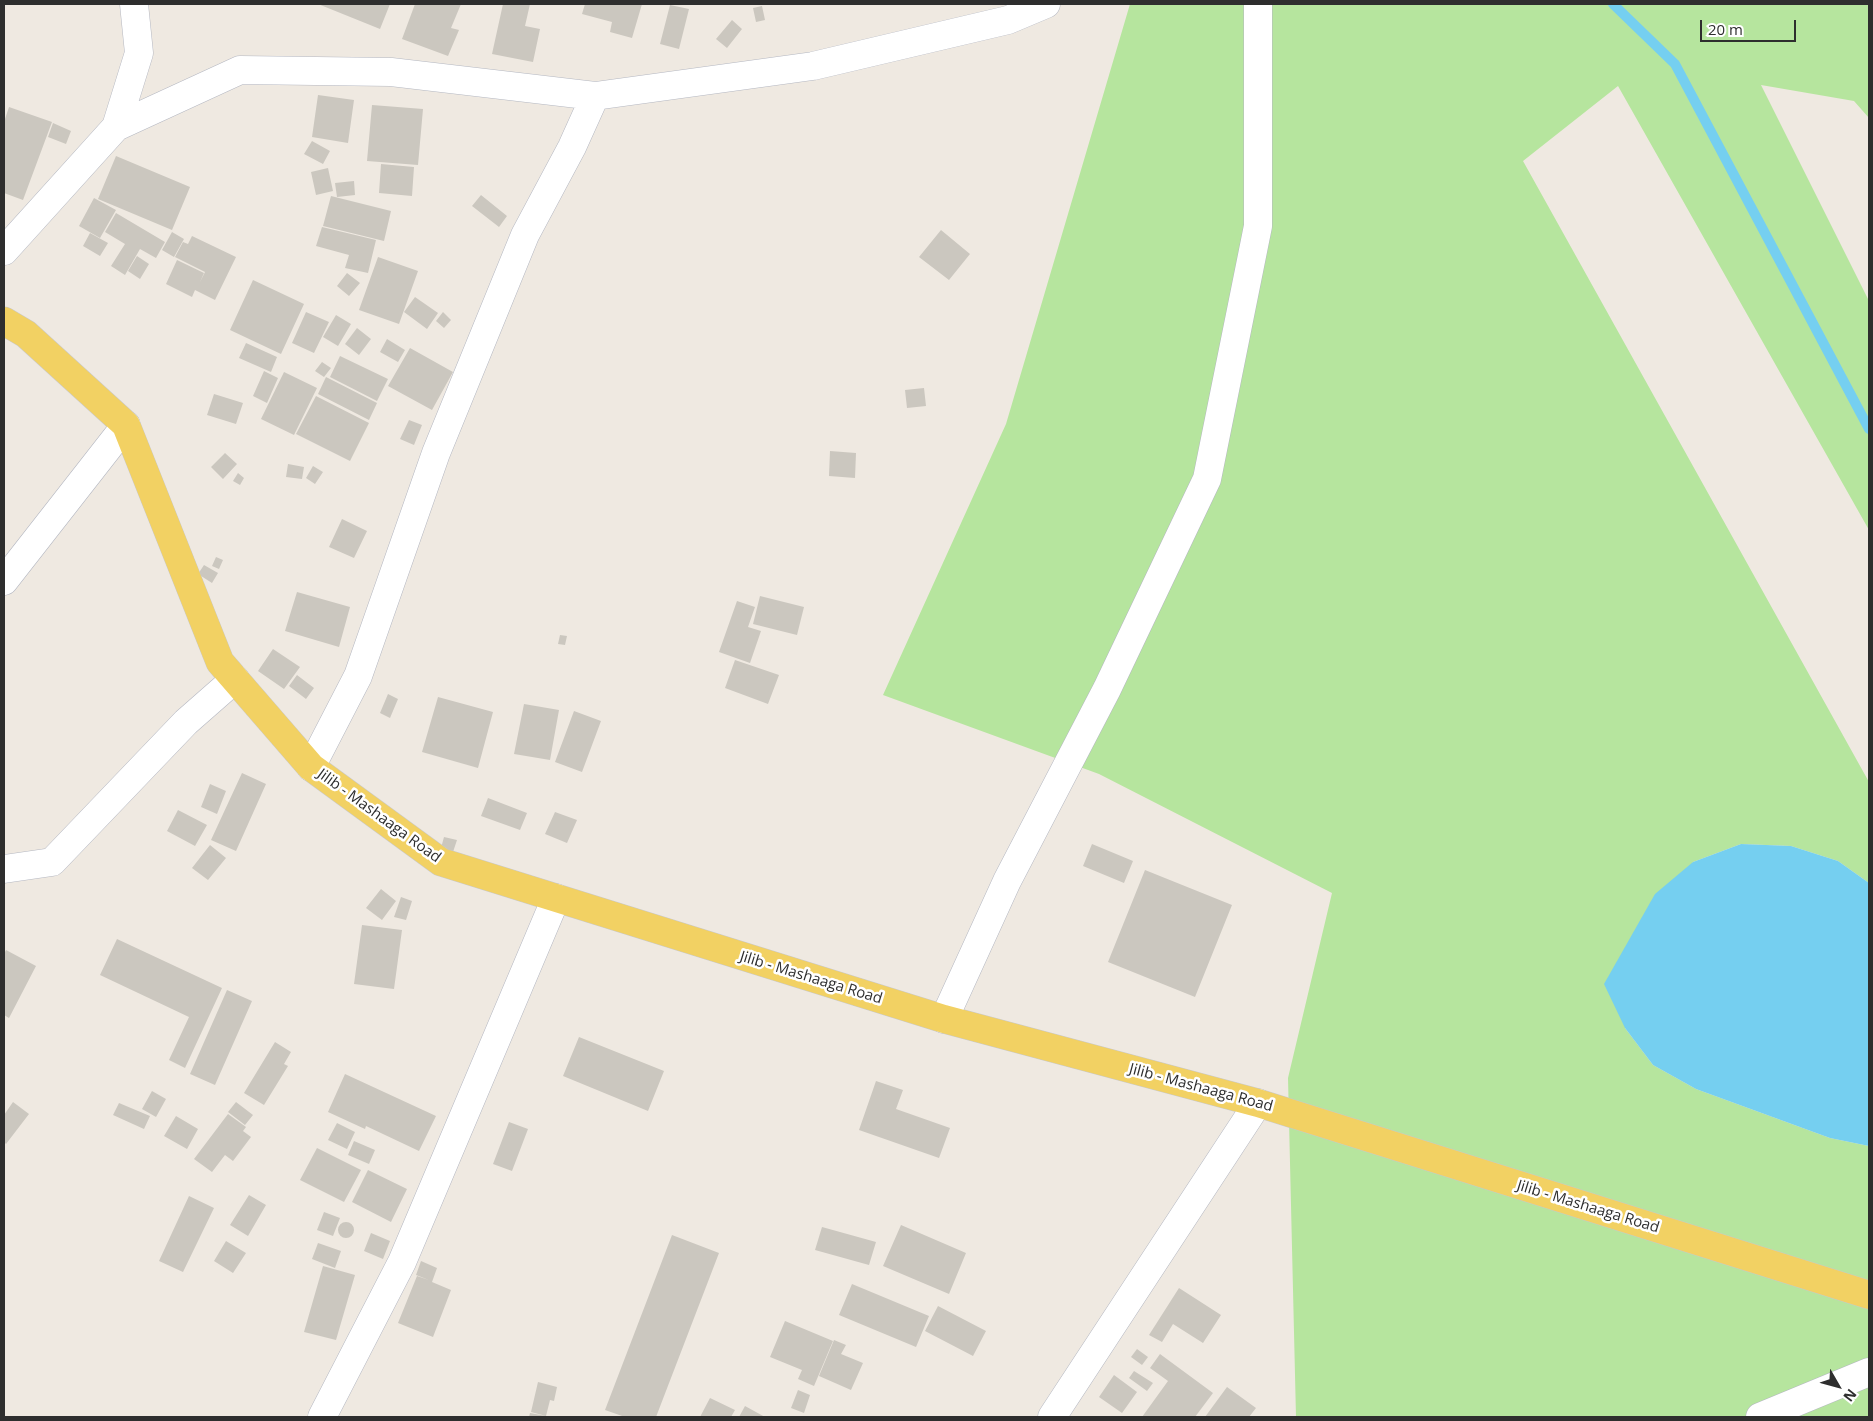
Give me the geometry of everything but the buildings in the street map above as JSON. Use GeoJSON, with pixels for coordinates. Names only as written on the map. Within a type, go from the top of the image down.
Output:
{"type":"FeatureCollection","features":[{"type":"Feature","properties":{"kind":"main road","name":"Jilib - Mashaaga Road"},"geometry":{"type":"LineString","coordinates":[[4,321],[26,334],[126,425],[220,662],[311,767],[441,862],[944,1019],[1258,1103],[1869,1295]]}},
{"type":"Feature","properties":{"kind":"street"},"geometry":{"type":"LineString","coordinates":[[116,126],[139,53],[134,4]]}},
{"type":"Feature","properties":{"kind":"street"},"geometry":{"type":"LineString","coordinates":[[4,251],[116,126],[240,70],[391,72],[594,96],[813,66],[1008,20],[1046,4]]}},
{"type":"Feature","properties":{"kind":"street"},"geometry":{"type":"LineString","coordinates":[[944,1019],[1007,881],[1107,689],[1207,479],[1258,226],[1258,4]]}},
{"type":"Feature","properties":{"kind":"street"},"geometry":{"type":"LineString","coordinates":[[311,767],[358,676],[436,453],[525,234],[572,147],[594,96]]}},
{"type":"Feature","properties":{"kind":"street"},"geometry":{"type":"LineString","coordinates":[[4,581],[126,425]]}},
{"type":"Feature","properties":{"kind":"street"},"geometry":{"type":"LineString","coordinates":[[4,869],[52,862],[186,722],[235,679]]}},
{"type":"Feature","properties":{"kind":"street"},"geometry":{"type":"LineString","coordinates":[[322,1417],[402,1262],[556,898]]}},
{"type":"Feature","properties":{"kind":"street"},"geometry":{"type":"LineString","coordinates":[[1059,1415],[1258,1103]]}},
{"type":"Feature","properties":{"kind":"street"},"geometry":{"type":"LineString","coordinates":[[1760,1417],[1869,1372]]}},
{"type":"Feature","properties":{"kind":"green space"},"geometry":{"type":"Polygon","coordinates":[[[1130,4],[1869,4],[1869,118],[1854,101],[1761,85],[1869,301],[1869,530],[1618,86],[1523,161],[1869,782],[1869,883],[1838,861],[1791,846],[1741,844],[1693,862],[1625,1028],[1653,1065],[1696,1089],[1830,1138],[1869,1146],[1869,1417],[1296,1417],[1288,1078],[1332,893],[1099,774],[883,695],[1006,424],[1130,4]]]}},
{"type":"Feature","properties":{"kind":"water"},"geometry":{"type":"Polygon","coordinates":[[[1741,844],[1791,846],[1838,861],[1869,883],[1869,1146],[1830,1138],[1696,1089],[1653,1065],[1625,1028],[1604,984],[1655,894],[1693,862],[1741,844]]]}},
{"type":"Feature","properties":{"kind":"waterway"},"geometry":{"type":"LineString","coordinates":[[1613,4],[1675,64],[1869,429]]}}]}
